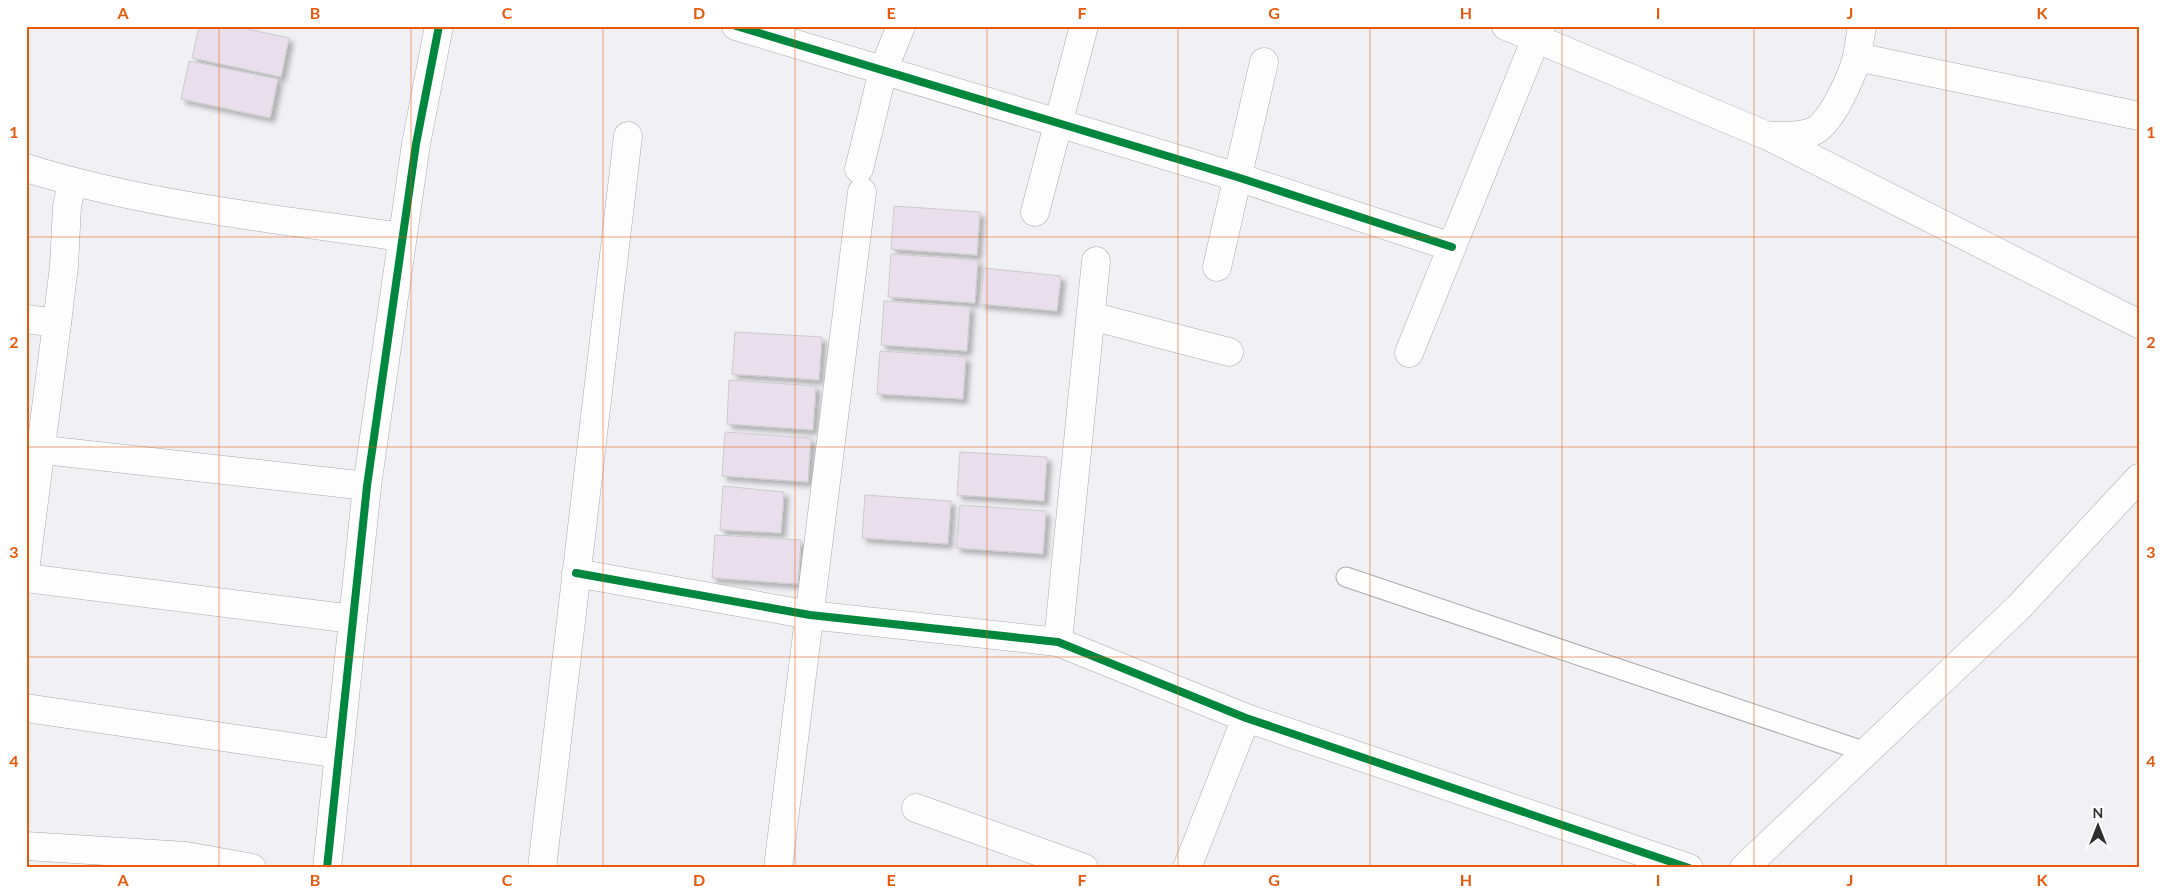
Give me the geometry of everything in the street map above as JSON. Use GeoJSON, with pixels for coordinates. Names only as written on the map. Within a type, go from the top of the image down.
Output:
{"type":"FeatureCollection","features":[{"type":"Feature","properties":{"kind":"street"},"geometry":{"type":"LineString","coordinates":[[328,868],[367,486],[416,144],[439,26]]}},
{"type":"Feature","properties":{"kind":"street"},"geometry":{"type":"LineString","coordinates":[[736,26],[1236,177],[1452,247]]}},
{"type":"Feature","properties":{"kind":"street"},"geometry":{"type":"LineString","coordinates":[[778,868],[810,615],[860,181],[883,71],[901,26]]}},
{"type":"Feature","properties":{"kind":"street"},"geometry":{"type":"LineString","coordinates":[[1035,212],[1084,26]]}},
{"type":"Feature","properties":{"kind":"street"},"geometry":{"type":"LineString","coordinates":[[1506,26],[1538,33],[1768,136],[2139,324]]}},
{"type":"Feature","properties":{"kind":"street"},"geometry":{"type":"LineString","coordinates":[[1768,136],[1792,136],[1814,132],[1826,120],[1848,82],[1857,57],[1862,26]]}},
{"type":"Feature","properties":{"kind":"street"},"geometry":{"type":"LineString","coordinates":[[1409,353],[1538,33]]}},
{"type":"Feature","properties":{"kind":"street"},"geometry":{"type":"LineString","coordinates":[[1857,57],[2139,116]]}},
{"type":"Feature","properties":{"kind":"street"},"geometry":{"type":"LineString","coordinates":[[1217,267],[1236,177],[1264,62]]}},
{"type":"Feature","properties":{"kind":"street"},"geometry":{"type":"LineString","coordinates":[[542,868],[628,136]]}},
{"type":"Feature","properties":{"kind":"street"},"geometry":{"type":"LineString","coordinates":[[26,168],[72,182],[166,203],[402,237]]}},
{"type":"Feature","properties":{"kind":"street"},"geometry":{"type":"LineString","coordinates":[[26,563],[34,449],[57,323],[72,182]]}},
{"type":"Feature","properties":{"kind":"street"},"geometry":{"type":"LineString","coordinates":[[1058,642],[1096,261]]}},
{"type":"Feature","properties":{"kind":"street"},"geometry":{"type":"LineString","coordinates":[[1091,316],[1229,352]]}},
{"type":"Feature","properties":{"kind":"street"},"geometry":{"type":"LineString","coordinates":[[26,319],[57,323]]}},
{"type":"Feature","properties":{"kind":"street"},"geometry":{"type":"LineString","coordinates":[[34,449],[367,486]]}},
{"type":"Feature","properties":{"kind":"street"},"geometry":{"type":"LineString","coordinates":[[1744,868],[2019,608],[2139,478]]}},
{"type":"Feature","properties":{"kind":"street"},"geometry":{"type":"LineString","coordinates":[[576,573],[810,615],[1058,642],[1246,718],[1689,868]]}},
{"type":"Feature","properties":{"kind":"street"},"geometry":{"type":"LineString","coordinates":[[26,578],[353,619]]}},
{"type":"Feature","properties":{"kind":"street"},"geometry":{"type":"LineString","coordinates":[[26,708],[339,754]]}},
{"type":"Feature","properties":{"kind":"street"},"geometry":{"type":"LineString","coordinates":[[1188,868],[1246,718]]}},
{"type":"Feature","properties":{"kind":"street"},"geometry":{"type":"LineString","coordinates":[[916,808],[1084,868]]}},
{"type":"Feature","properties":{"kind":"street"},"geometry":{"type":"LineString","coordinates":[[26,846],[252,868]]}},
{"type":"Feature","properties":{"kind":"lane"},"geometry":{"type":"LineString","coordinates":[[1346,577],[1866,752]]}},
{"type":"Feature","properties":{"kind":"building"},"geometry":{"type":"Polygon","coordinates":[[[199,26],[234,26],[289,38],[281,77],[192,58],[199,26]]]}},
{"type":"Feature","properties":{"kind":"building"},"geometry":{"type":"Polygon","coordinates":[[[189,61],[278,79],[270,118],[181,99],[189,61]]]}},
{"type":"Feature","properties":{"kind":"building"},"geometry":{"type":"Polygon","coordinates":[[[894,206],[980,212],[977,255],[891,249],[894,206]]]}},
{"type":"Feature","properties":{"kind":"building"},"geometry":{"type":"Polygon","coordinates":[[[891,254],[978,260],[975,303],[888,297],[891,254]]]}},
{"type":"Feature","properties":{"kind":"building"},"geometry":{"type":"Polygon","coordinates":[[[984,268],[1061,276],[1057,311],[980,304],[984,268]]]}},
{"type":"Feature","properties":{"kind":"building"},"geometry":{"type":"Polygon","coordinates":[[[884,301],[970,307],[967,351],[881,345],[884,301]]]}},
{"type":"Feature","properties":{"kind":"building"},"geometry":{"type":"Polygon","coordinates":[[[735,332],[822,337],[819,380],[732,374],[735,332]]]}},
{"type":"Feature","properties":{"kind":"building"},"geometry":{"type":"Polygon","coordinates":[[[880,351],[966,357],[963,399],[877,394],[880,351]]]}},
{"type":"Feature","properties":{"kind":"building"},"geometry":{"type":"Polygon","coordinates":[[[729,380],[816,386],[813,430],[727,424],[729,380]]]}},
{"type":"Feature","properties":{"kind":"building"},"geometry":{"type":"Polygon","coordinates":[[[725,432],[811,438],[808,482],[722,476],[725,432]]]}},
{"type":"Feature","properties":{"kind":"building"},"geometry":{"type":"Polygon","coordinates":[[[960,452],[1047,457],[1044,501],[957,495],[960,452]]]}},
{"type":"Feature","properties":{"kind":"building"},"geometry":{"type":"Polygon","coordinates":[[[723,486],[784,492],[781,533],[720,530],[723,486]]]}},
{"type":"Feature","properties":{"kind":"building"},"geometry":{"type":"Polygon","coordinates":[[[865,495],[951,501],[948,544],[862,538],[865,495]]]}},
{"type":"Feature","properties":{"kind":"building"},"geometry":{"type":"Polygon","coordinates":[[[960,505],[1046,511],[1043,554],[956,548],[960,505]]]}},
{"type":"Feature","properties":{"kind":"building"},"geometry":{"type":"Polygon","coordinates":[[[715,535],[801,540],[798,584],[712,578],[715,535]]]}},
{"type":"Feature","properties":{"kind":"cycle path"},"geometry":{"type":"LineString","coordinates":[[327,868],[367,486],[416,144],[439,26]]}},
{"type":"Feature","properties":{"kind":"cycle path"},"geometry":{"type":"LineString","coordinates":[[736,26],[1237,177],[1452,247]]}},
{"type":"Feature","properties":{"kind":"cycle path"},"geometry":{"type":"LineString","coordinates":[[576,573],[810,615],[1058,642],[1246,718],[1689,868]]}}]}
